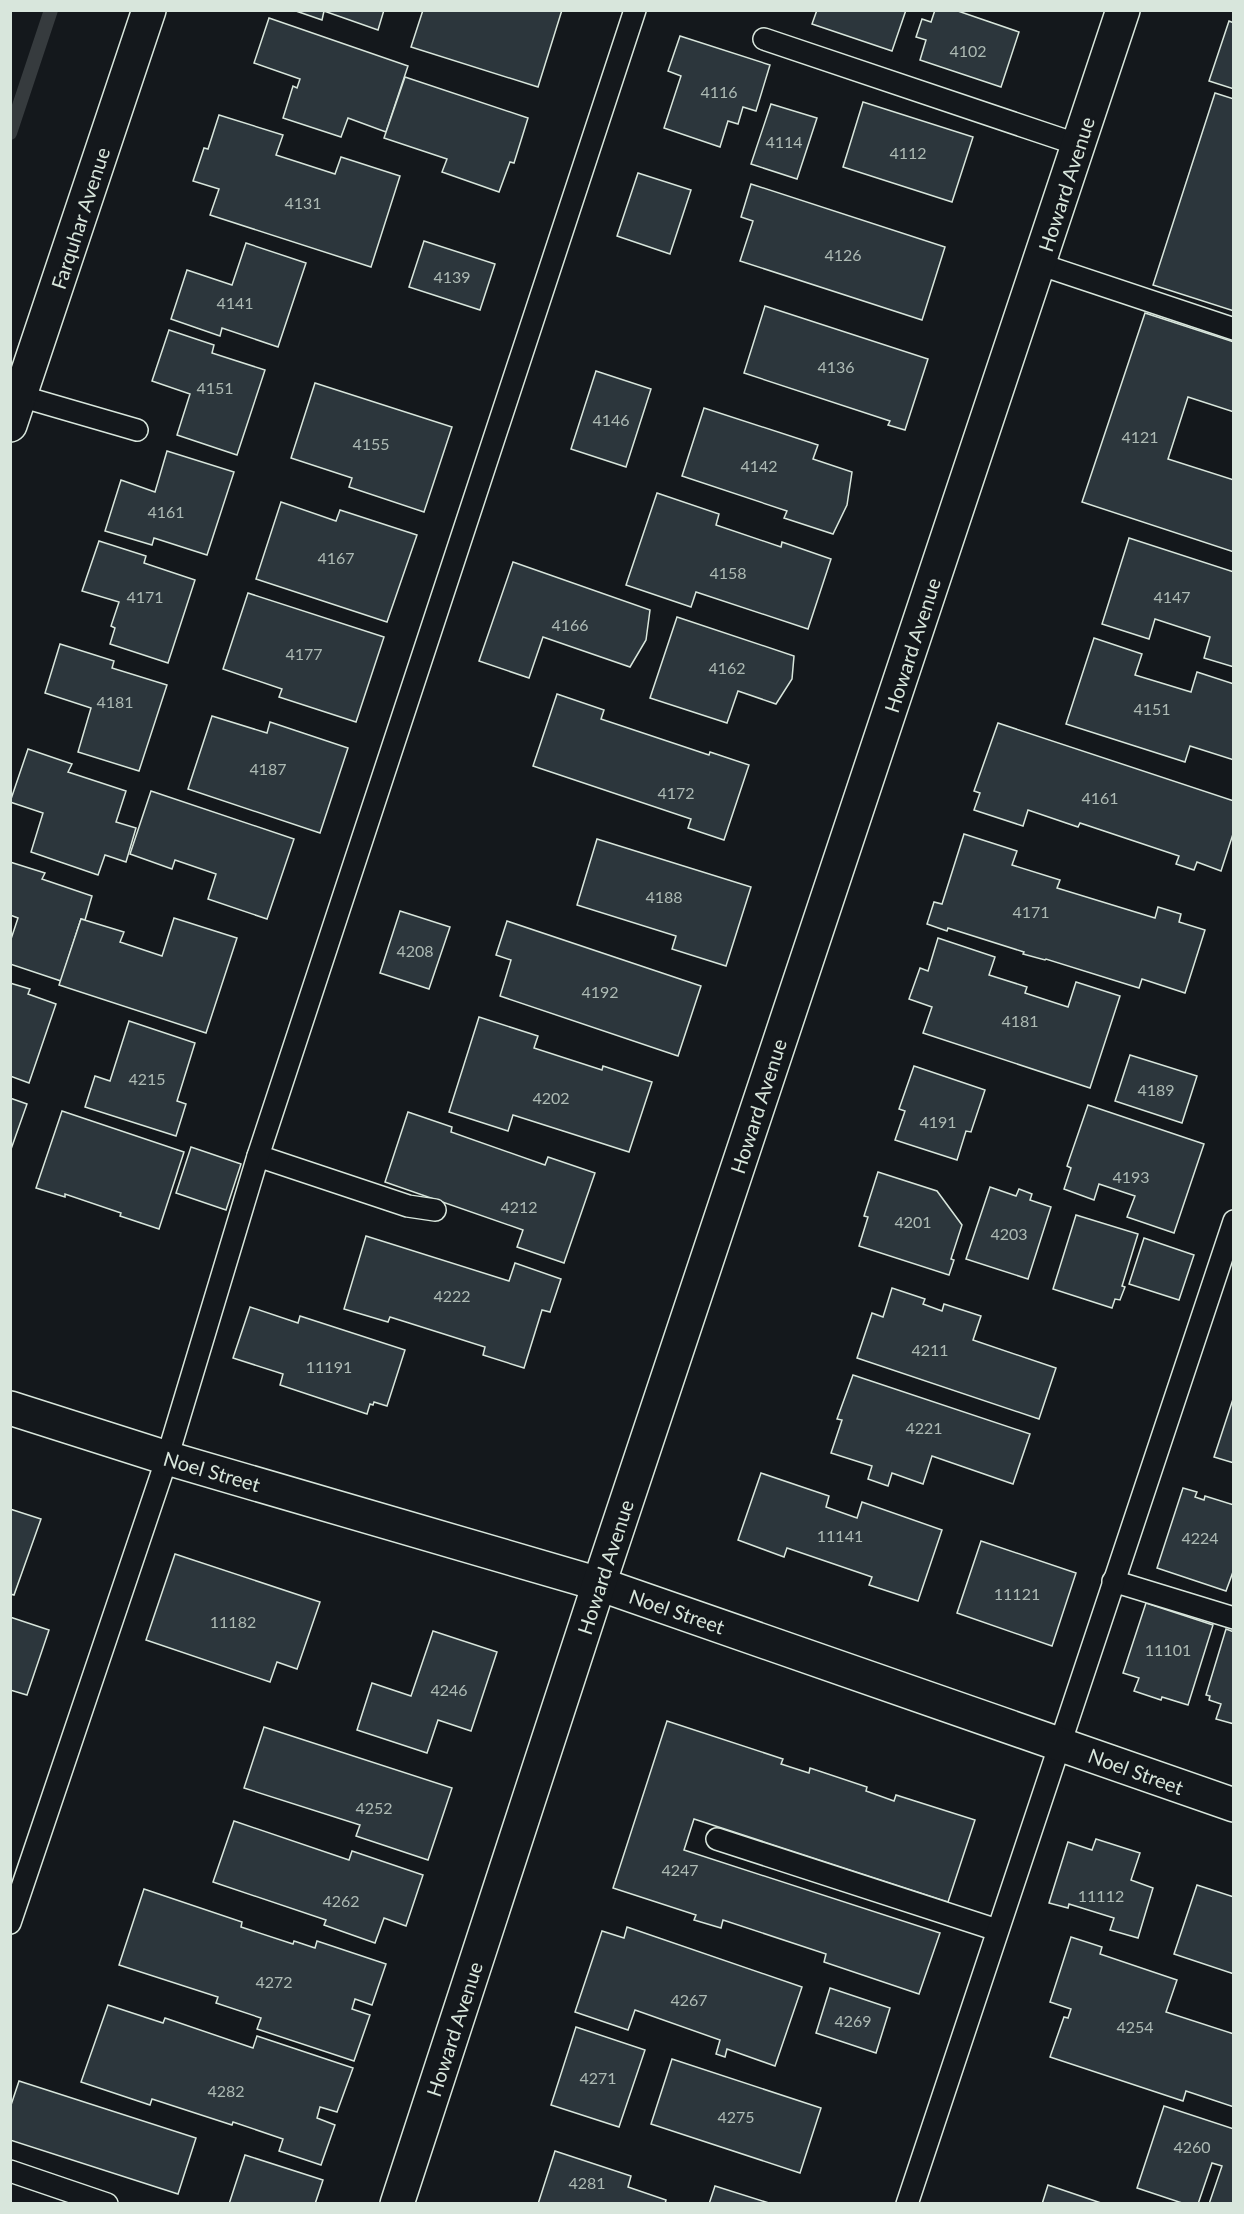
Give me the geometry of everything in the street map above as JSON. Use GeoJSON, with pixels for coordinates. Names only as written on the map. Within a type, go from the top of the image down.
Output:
{"type":"FeatureCollection","features":[{"type":"Feature","properties":{"kind":"street","name":"Farquhar Avenue"},"geometry":{"type":"LineString","coordinates":[[14,404],[149,10]]}},
{"type":"Feature","properties":{"kind":"street","name":"Howard Avenue"},"geometry":{"type":"LineString","coordinates":[[398,2204],[599,1584],[1123,10]]}},
{"type":"Feature","properties":{"kind":"street","name":"Noel Street"},"geometry":{"type":"LineString","coordinates":[[10,1408],[167,1458],[599,1584],[1233,1805]]}},
{"type":"Feature","properties":{"kind":"lane"},"geometry":{"type":"LineString","coordinates":[[10,1923],[167,1458],[258,1156],[636,10]]}},
{"type":"Feature","properties":{"kind":"lane"},"geometry":{"type":"LineString","coordinates":[[764,39],[1078,145]]}},
{"type":"Feature","properties":{"kind":"lane"},"geometry":{"type":"LineString","coordinates":[[1039,264],[1233,329]]}},
{"type":"Feature","properties":{"kind":"lane"},"geometry":{"type":"LineString","coordinates":[[14,404],[137,430]]}},
{"type":"Feature","properties":{"kind":"lane"},"geometry":{"type":"LineString","coordinates":[[258,1156],[408,1206],[435,1210]]}},
{"type":"Feature","properties":{"kind":"lane"},"geometry":{"type":"LineString","coordinates":[[907,2204],[1233,1221]]}},
{"type":"Feature","properties":{"kind":"lane"},"geometry":{"type":"LineString","coordinates":[[1113,1581],[1233,1618]]}},
{"type":"Feature","properties":{"kind":"lane"},"geometry":{"type":"LineString","coordinates":[[717,1839],[997,1930]]}},
{"type":"Feature","properties":{"kind":"lane"},"geometry":{"type":"LineString","coordinates":[[10,2171],[107,2204]]}},
{"type":"Feature","properties":{"kind":"building"},"geometry":{"type":"Polygon","coordinates":[[[293,10],[384,10],[378,30],[324,11],[322,20],[293,10]]]}},
{"type":"Feature","properties":{"kind":"building"},"geometry":{"type":"Polygon","coordinates":[[[423,10],[562,10],[538,87],[411,47],[423,10]]]}},
{"type":"Feature","properties":{"kind":"building"},"geometry":{"type":"Polygon","coordinates":[[[817,10],[906,10],[892,51],[812,24],[817,10]]]}},
{"type":"Feature","properties":{"kind":"building"},"geometry":{"type":"Polygon","coordinates":[[[935,10],[955,10],[1019,32],[1001,87],[920,60],[926,40],[916,37],[922,19],[931,22],[935,10]]]}},
{"type":"Feature","properties":{"kind":"building"},"geometry":{"type":"Polygon","coordinates":[[[269,18],[408,66],[386,132],[348,118],[341,137],[283,118],[293,86],[297,88],[300,79],[254,63],[269,18]]]}},
{"type":"Feature","properties":{"kind":"building"},"geometry":{"type":"Polygon","coordinates":[[[1229,21],[1234,23],[1234,89],[1209,81],[1229,21]]]}},
{"type":"Feature","properties":{"kind":"building"},"geometry":{"type":"Polygon","coordinates":[[[680,36],[770,65],[756,111],[743,107],[738,124],[728,121],[720,147],[664,128],[681,76],[668,71],[680,36]]]}},
{"type":"Feature","properties":{"kind":"building"},"geometry":{"type":"Polygon","coordinates":[[[405,77],[528,118],[514,163],[510,162],[499,192],[442,172],[447,159],[384,138],[405,77]]]}},
{"type":"Feature","properties":{"kind":"building"},"geometry":{"type":"Polygon","coordinates":[[[1215,93],[1234,99],[1234,311],[1153,285],[1215,93]]]}},
{"type":"Feature","properties":{"kind":"building"},"geometry":{"type":"Polygon","coordinates":[[[863,102],[973,137],[952,202],[843,167],[863,102]]]}},
{"type":"Feature","properties":{"kind":"building"},"geometry":{"type":"Polygon","coordinates":[[[771,104],[817,118],[797,179],[751,164],[771,104]]]}},
{"type":"Feature","properties":{"kind":"building"},"geometry":{"type":"Polygon","coordinates":[[[219,115],[283,135],[276,155],[335,174],[341,157],[400,176],[371,267],[210,215],[219,189],[193,181],[204,148],[208,149],[219,115]]]}},
{"type":"Feature","properties":{"kind":"building"},"geometry":{"type":"Polygon","coordinates":[[[638,173],[691,190],[670,254],[617,236],[638,173]]]}},
{"type":"Feature","properties":{"kind":"building"},"geometry":{"type":"Polygon","coordinates":[[[751,184],[945,247],[922,320],[740,261],[753,221],[741,217],[751,184]]]}},
{"type":"Feature","properties":{"kind":"building"},"geometry":{"type":"Polygon","coordinates":[[[424,241],[495,264],[480,310],[409,287],[424,241]]]}},
{"type":"Feature","properties":{"kind":"building"},"geometry":{"type":"Polygon","coordinates":[[[246,243],[306,263],[278,347],[222,328],[220,336],[171,319],[187,270],[232,285],[246,243]]]}},
{"type":"Feature","properties":{"kind":"building"},"geometry":{"type":"Polygon","coordinates":[[[765,306],[928,359],[905,430],[888,425],[890,421],[744,373],[765,306]]]}},
{"type":"Feature","properties":{"kind":"building"},"geometry":{"type":"Polygon","coordinates":[[[1145,313],[1234,342],[1234,412],[1188,397],[1168,459],[1234,480],[1234,552],[1082,502],[1145,313]]]}},
{"type":"Feature","properties":{"kind":"building"},"geometry":{"type":"Polygon","coordinates":[[[169,330],[214,345],[212,353],[265,370],[237,455],[177,435],[190,394],[152,381],[169,330]]]}},
{"type":"Feature","properties":{"kind":"building"},"geometry":{"type":"Polygon","coordinates":[[[596,371],[651,389],[626,467],[571,449],[596,371]]]}},
{"type":"Feature","properties":{"kind":"building"},"geometry":{"type":"Polygon","coordinates":[[[315,383],[452,427],[424,512],[349,487],[352,478],[291,458],[315,383]]]}},
{"type":"Feature","properties":{"kind":"building"},"geometry":{"type":"Polygon","coordinates":[[[704,408],[818,445],[813,459],[852,472],[847,505],[833,534],[784,518],[787,511],[682,476],[704,408]]]}},
{"type":"Feature","properties":{"kind":"building"},"geometry":{"type":"Polygon","coordinates":[[[167,451],[234,472],[207,555],[154,538],[152,545],[105,531],[121,480],[155,492],[167,451]]]}},
{"type":"Feature","properties":{"kind":"building"},"geometry":{"type":"Polygon","coordinates":[[[657,493],[719,514],[716,525],[781,547],[782,542],[831,559],[808,629],[696,592],[691,607],[626,585],[657,493]]]}},
{"type":"Feature","properties":{"kind":"building"},"geometry":{"type":"Polygon","coordinates":[[[281,502],[336,521],[340,510],[417,535],[387,622],[256,579],[281,502]]]}},
{"type":"Feature","properties":{"kind":"building"},"geometry":{"type":"Polygon","coordinates":[[[1129,538],[1234,572],[1234,667],[1204,658],[1210,637],[1155,619],[1149,639],[1102,624],[1129,538]]]}},
{"type":"Feature","properties":{"kind":"building"},"geometry":{"type":"Polygon","coordinates":[[[99,541],[146,556],[144,563],[195,580],[168,663],[110,644],[115,628],[111,626],[119,602],[82,591],[99,541]]]}},
{"type":"Feature","properties":{"kind":"building"},"geometry":{"type":"Polygon","coordinates":[[[513,562],[650,610],[646,640],[630,667],[543,637],[529,678],[479,661],[513,562]]]}},
{"type":"Feature","properties":{"kind":"building"},"geometry":{"type":"Polygon","coordinates":[[[248,593],[384,637],[356,722],[279,697],[282,689],[223,669],[248,593]]]}},
{"type":"Feature","properties":{"kind":"building"},"geometry":{"type":"Polygon","coordinates":[[[677,617],[794,656],[792,679],[776,704],[738,691],[727,723],[650,698],[677,617]]]}},
{"type":"Feature","properties":{"kind":"building"},"geometry":{"type":"Polygon","coordinates":[[[1094,638],[1142,654],[1135,675],[1191,692],[1197,672],[1234,684],[1234,760],[1190,746],[1185,762],[1066,724],[1094,638]]]}},
{"type":"Feature","properties":{"kind":"building"},"geometry":{"type":"Polygon","coordinates":[[[60,644],[114,661],[112,668],[167,685],[139,771],[78,752],[91,708],[45,693],[60,644]]]}},
{"type":"Feature","properties":{"kind":"building"},"geometry":{"type":"Polygon","coordinates":[[[557,694],[604,710],[601,719],[709,755],[710,752],[749,765],[724,840],[688,828],[691,819],[533,766],[557,694]]]}},
{"type":"Feature","properties":{"kind":"building"},"geometry":{"type":"Polygon","coordinates":[[[212,716],[267,733],[270,722],[348,748],[320,833],[188,789],[212,716]]]}},
{"type":"Feature","properties":{"kind":"building"},"geometry":{"type":"Polygon","coordinates":[[[998,723],[1234,801],[1234,831],[1221,871],[1197,862],[1194,870],[1176,864],[1179,856],[1080,823],[1078,827],[1028,810],[1023,826],[974,810],[980,793],[974,791],[998,723]]]}},
{"type":"Feature","properties":{"kind":"building"},"geometry":{"type":"Polygon","coordinates":[[[28,749],[72,764],[68,772],[126,791],[116,822],[136,828],[126,862],[105,855],[98,875],[31,852],[43,813],[10,802],[28,749]]]}},
{"type":"Feature","properties":{"kind":"building"},"geometry":{"type":"Polygon","coordinates":[[[151,791],[294,839],[267,919],[208,899],[216,874],[175,860],[172,869],[130,854],[151,791]]]}},
{"type":"Feature","properties":{"kind":"building"},"geometry":{"type":"Polygon","coordinates":[[[964,834],[1017,851],[1012,865],[1060,880],[1057,888],[1155,918],[1158,907],[1181,914],[1179,922],[1205,930],[1185,993],[1142,979],[1139,988],[1023,954],[1024,952],[948,928],[947,931],[927,924],[934,902],[942,904],[964,834]]]}},
{"type":"Feature","properties":{"kind":"building"},"geometry":{"type":"Polygon","coordinates":[[[597,839],[751,887],[726,966],[672,949],[676,936],[577,905],[597,839]]]}},
{"type":"Feature","properties":{"kind":"building"},"geometry":{"type":"Polygon","coordinates":[[[10,862],[45,873],[42,879],[92,896],[85,920],[81,919],[61,981],[10,964],[10,942],[18,918],[10,915],[10,862]]]}},
{"type":"Feature","properties":{"kind":"building"},"geometry":{"type":"Polygon","coordinates":[[[400,911],[450,927],[429,989],[380,973],[400,911]]]}},
{"type":"Feature","properties":{"kind":"building"},"geometry":{"type":"Polygon","coordinates":[[[174,918],[237,938],[206,1033],[59,985],[81,919],[124,932],[120,942],[162,956],[174,918]]]}},
{"type":"Feature","properties":{"kind":"building"},"geometry":{"type":"Polygon","coordinates":[[[507,921],[701,986],[678,1056],[500,996],[511,960],[496,955],[507,921]]]}},
{"type":"Feature","properties":{"kind":"building"},"geometry":{"type":"Polygon","coordinates":[[[938,938],[995,957],[989,975],[1027,987],[1025,993],[1068,1007],[1076,982],[1120,996],[1090,1088],[923,1033],[932,1007],[909,999],[920,968],[928,971],[938,938]]]}},
{"type":"Feature","properties":{"kind":"building"},"geometry":{"type":"Polygon","coordinates":[[[10,983],[30,989],[28,994],[56,1004],[29,1083],[10,1076],[10,983]]]}},
{"type":"Feature","properties":{"kind":"building"},"geometry":{"type":"Polygon","coordinates":[[[479,1017],[538,1036],[534,1048],[602,1070],[603,1066],[652,1082],[629,1152],[513,1115],[508,1131],[449,1112],[479,1017]]]}},
{"type":"Feature","properties":{"kind":"building"},"geometry":{"type":"Polygon","coordinates":[[[129,1021],[195,1043],[177,1101],[186,1104],[176,1136],[85,1107],[95,1076],[110,1081],[129,1021]]]}},
{"type":"Feature","properties":{"kind":"building"},"geometry":{"type":"Polygon","coordinates":[[[1130,1055],[1197,1076],[1182,1123],[1115,1101],[1130,1055]]]}},
{"type":"Feature","properties":{"kind":"building"},"geometry":{"type":"Polygon","coordinates":[[[914,1066],[985,1090],[971,1132],[966,1131],[957,1160],[895,1140],[905,1111],[899,1109],[914,1066]]]}},
{"type":"Feature","properties":{"kind":"building"},"geometry":{"type":"Polygon","coordinates":[[[10,1098],[27,1104],[10,1152],[10,1098]]]}},
{"type":"Feature","properties":{"kind":"building"},"geometry":{"type":"Polygon","coordinates":[[[1088,1105],[1204,1144],[1174,1233],[1127,1217],[1135,1196],[1099,1184],[1094,1200],[1064,1189],[1071,1168],[1067,1166],[1088,1105]]]}},
{"type":"Feature","properties":{"kind":"building"},"geometry":{"type":"Polygon","coordinates":[[[62,1111],[184,1152],[159,1229],[65,1194],[65,1197],[36,1188],[62,1111]]]}},
{"type":"Feature","properties":{"kind":"building"},"geometry":{"type":"Polygon","coordinates":[[[408,1112],[452,1127],[451,1132],[545,1165],[548,1157],[595,1173],[564,1263],[517,1247],[523,1230],[385,1182],[408,1112]]]}},
{"type":"Feature","properties":{"kind":"building"},"geometry":{"type":"Polygon","coordinates":[[[191,1147],[241,1164],[226,1210],[176,1193],[191,1147]]]}},
{"type":"Feature","properties":{"kind":"building"},"geometry":{"type":"Polygon","coordinates":[[[878,1172],[937,1191],[962,1225],[951,1259],[954,1260],[949,1275],[859,1246],[868,1217],[864,1216],[878,1172]]]}},
{"type":"Feature","properties":{"kind":"building"},"geometry":{"type":"Polygon","coordinates":[[[990,1187],[1016,1196],[1019,1189],[1032,1194],[1030,1200],[1051,1207],[1028,1279],[966,1259],[990,1187]]]}},
{"type":"Feature","properties":{"kind":"building"},"geometry":{"type":"Polygon","coordinates":[[[1076,1215],[1138,1234],[1122,1286],[1125,1287],[1120,1300],[1115,1299],[1112,1308],[1053,1289],[1076,1215]]]}},
{"type":"Feature","properties":{"kind":"building"},"geometry":{"type":"Polygon","coordinates":[[[366,1236],[509,1281],[515,1263],[561,1279],[550,1312],[542,1310],[524,1368],[483,1355],[485,1347],[390,1317],[388,1322],[344,1309],[366,1236]]]}},
{"type":"Feature","properties":{"kind":"building"},"geometry":{"type":"Polygon","coordinates":[[[1144,1238],[1194,1255],[1179,1300],[1129,1284],[1144,1238]]]}},
{"type":"Feature","properties":{"kind":"building"},"geometry":{"type":"Polygon","coordinates":[[[892,1288],[925,1299],[923,1304],[942,1311],[944,1304],[981,1316],[973,1340],[1056,1368],[1039,1419],[857,1358],[872,1313],[883,1317],[892,1288]]]}},
{"type":"Feature","properties":{"kind":"building"},"geometry":{"type":"Polygon","coordinates":[[[250,1307],[298,1323],[300,1316],[405,1350],[387,1406],[374,1402],[373,1405],[370,1404],[367,1414],[280,1385],[283,1374],[233,1358],[250,1307]]]}},
{"type":"Feature","properties":{"kind":"building"},"geometry":{"type":"Polygon","coordinates":[[[853,1375],[1030,1434],[1013,1484],[932,1456],[923,1484],[892,1473],[888,1486],[868,1479],[872,1466],[831,1453],[842,1420],[837,1419],[853,1375]]]}},
{"type":"Feature","properties":{"kind":"building"},"geometry":{"type":"Polygon","coordinates":[[[1234,1396],[1234,1463],[1214,1457],[1234,1396]]]}},
{"type":"Feature","properties":{"kind":"building"},"geometry":{"type":"Polygon","coordinates":[[[761,1473],[829,1496],[826,1507],[857,1518],[862,1502],[942,1530],[918,1601],[869,1585],[872,1577],[787,1548],[784,1557],[738,1540],[761,1473]]]}},
{"type":"Feature","properties":{"kind":"building"},"geometry":{"type":"Polygon","coordinates":[[[1183,1488],[1197,1492],[1195,1497],[1204,1500],[1205,1496],[1234,1505],[1234,1569],[1226,1591],[1157,1568],[1183,1488]]]}},
{"type":"Feature","properties":{"kind":"building"},"geometry":{"type":"Polygon","coordinates":[[[10,1509],[41,1519],[14,1595],[10,1594],[10,1509]]]}},
{"type":"Feature","properties":{"kind":"building"},"geometry":{"type":"Polygon","coordinates":[[[981,1541],[1076,1573],[1052,1646],[957,1613],[981,1541]]]}},
{"type":"Feature","properties":{"kind":"building"},"geometry":{"type":"Polygon","coordinates":[[[175,1554],[320,1602],[297,1669],[277,1662],[270,1682],[146,1640],[175,1554]]]}},
{"type":"Feature","properties":{"kind":"building"},"geometry":{"type":"Polygon","coordinates":[[[1146,1603],[1213,1625],[1188,1705],[1162,1697],[1161,1700],[1134,1691],[1139,1678],[1123,1673],[1146,1603]]]}},
{"type":"Feature","properties":{"kind":"building"},"geometry":{"type":"Polygon","coordinates":[[[10,1617],[49,1630],[27,1695],[10,1690],[10,1617]]]}},
{"type":"Feature","properties":{"kind":"building"},"geometry":{"type":"Polygon","coordinates":[[[1226,1629],[1234,1632],[1234,1724],[1216,1719],[1221,1704],[1209,1700],[1210,1696],[1206,1695],[1226,1629]]]}},
{"type":"Feature","properties":{"kind":"building"},"geometry":{"type":"Polygon","coordinates":[[[433,1631],[497,1652],[471,1731],[438,1720],[427,1753],[357,1730],[372,1683],[411,1696],[433,1631]]]}},
{"type":"Feature","properties":{"kind":"building"},"geometry":{"type":"Polygon","coordinates":[[[667,1721],[783,1759],[781,1764],[809,1773],[810,1768],[867,1787],[866,1791],[894,1801],[896,1795],[975,1820],[948,1902],[694,1819],[684,1850],[940,1933],[919,1994],[824,1962],[826,1954],[723,1920],[721,1928],[694,1920],[696,1915],[613,1888],[667,1721]]]}},
{"type":"Feature","properties":{"kind":"building"},"geometry":{"type":"Polygon","coordinates":[[[264,1727],[452,1788],[428,1860],[356,1836],[360,1825],[244,1788],[264,1727]]]}},
{"type":"Feature","properties":{"kind":"building"},"geometry":{"type":"Polygon","coordinates":[[[234,1821],[349,1860],[352,1851],[423,1875],[406,1926],[384,1918],[375,1943],[324,1925],[326,1920],[213,1882],[234,1821]]]}},
{"type":"Feature","properties":{"kind":"building"},"geometry":{"type":"Polygon","coordinates":[[[1096,1839],[1140,1853],[1131,1880],[1153,1888],[1138,1938],[1110,1930],[1114,1918],[1069,1904],[1068,1908],[1049,1903],[1068,1842],[1092,1850],[1096,1839]]]}},
{"type":"Feature","properties":{"kind":"building"},"geometry":{"type":"Polygon","coordinates":[[[1197,1885],[1234,1897],[1234,1974],[1174,1954],[1197,1885]]]}},
{"type":"Feature","properties":{"kind":"building"},"geometry":{"type":"Polygon","coordinates":[[[144,1889],[242,1922],[241,1927],[293,1944],[294,1941],[315,1948],[317,1941],[386,1964],[372,2005],[355,1999],[352,2009],[370,2015],[354,2061],[257,2029],[261,2018],[216,2003],[218,1997],[119,1965],[144,1889]]]}},
{"type":"Feature","properties":{"kind":"building"},"geometry":{"type":"Polygon","coordinates":[[[627,1927],[802,1987],[775,2066],[727,2049],[725,2057],[716,2054],[720,2040],[635,2010],[628,2030],[575,2012],[602,1931],[624,1938],[627,1927]]]}},
{"type":"Feature","properties":{"kind":"building"},"geometry":{"type":"Polygon","coordinates":[[[1071,1937],[1102,1947],[1100,1954],[1177,1980],[1166,2012],[1234,2034],[1234,2107],[1186,2091],[1183,2101],[1050,2057],[1064,2017],[1068,2018],[1071,2009],[1050,2002],[1071,1937]]]}},
{"type":"Feature","properties":{"kind":"building"},"geometry":{"type":"Polygon","coordinates":[[[830,1988],[890,2008],[876,2053],[816,2033],[830,1988]]]}},
{"type":"Feature","properties":{"kind":"building"},"geometry":{"type":"Polygon","coordinates":[[[108,2005],[163,2023],[165,2018],[253,2048],[257,2036],[353,2068],[337,2112],[320,2107],[317,2118],[335,2125],[321,2165],[279,2151],[283,2139],[152,2099],[150,2105],[81,2082],[108,2005]]]}},
{"type":"Feature","properties":{"kind":"building"},"geometry":{"type":"Polygon","coordinates":[[[576,2027],[645,2050],[619,2127],[551,2105],[576,2027]]]}},
{"type":"Feature","properties":{"kind":"building"},"geometry":{"type":"Polygon","coordinates":[[[672,2059],[821,2108],[800,2173],[651,2124],[672,2059]]]}},
{"type":"Feature","properties":{"kind":"building"},"geometry":{"type":"Polygon","coordinates":[[[19,2081],[196,2138],[178,2194],[10,2140],[10,2108],[19,2081]]]}},
{"type":"Feature","properties":{"kind":"building"},"geometry":{"type":"Polygon","coordinates":[[[1164,2106],[1234,2129],[1234,2204],[1209,2204],[1222,2166],[1212,2163],[1198,2204],[1185,2204],[1137,2188],[1164,2106]]]}},
{"type":"Feature","properties":{"kind":"building"},"geometry":{"type":"Polygon","coordinates":[[[555,2151],[631,2176],[628,2187],[666,2200],[665,2204],[538,2204],[555,2151]]]}},
{"type":"Feature","properties":{"kind":"building"},"geometry":{"type":"Polygon","coordinates":[[[245,2155],[323,2180],[315,2204],[229,2204],[245,2155]]]}},
{"type":"Feature","properties":{"kind":"building"},"geometry":{"type":"Polygon","coordinates":[[[1048,2185],[1104,2204],[1042,2204],[1048,2185]]]}},
{"type":"Feature","properties":{"kind":"building"},"geometry":{"type":"Polygon","coordinates":[[[715,2186],[772,2204],[709,2204],[715,2186]]]}},
{"type":"Feature","properties":{"kind":"waterway"},"geometry":{"type":"LineString","coordinates":[[10,133],[51,10]]}}]}
